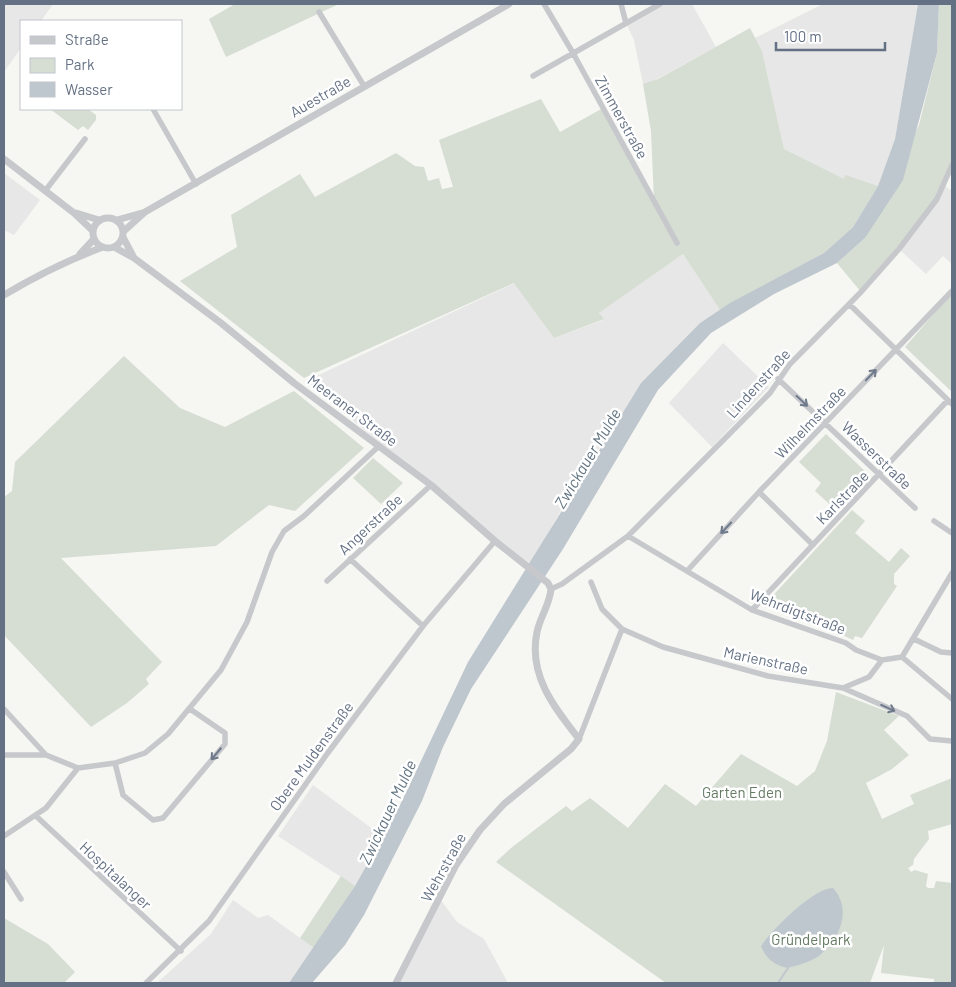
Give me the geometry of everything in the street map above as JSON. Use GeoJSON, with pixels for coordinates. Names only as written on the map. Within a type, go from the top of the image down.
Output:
{"type":"FeatureCollection","features":[{"type":"Feature","properties":{"kind":"street","name":"Auestraße"},"geometry":{"type":"LineString","coordinates":[[117,220],[145,212],[196,184],[509,4]]}},
{"type":"Feature","properties":{"kind":"street","name":"Zimmerstraße"},"geometry":{"type":"LineString","coordinates":[[544,4],[573,53],[676,243]]}},
{"type":"Feature","properties":{"kind":"street"},"geometry":{"type":"LineString","coordinates":[[621,4],[626,23]]}},
{"type":"Feature","properties":{"kind":"street"},"geometry":{"type":"LineString","coordinates":[[533,76],[660,4]]}},
{"type":"Feature","properties":{"kind":"street"},"geometry":{"type":"LineString","coordinates":[[319,12],[364,86]]}},
{"type":"Feature","properties":{"kind":"street"},"geometry":{"type":"LineString","coordinates":[[154,110],[196,184]]}},
{"type":"Feature","properties":{"kind":"street"},"geometry":{"type":"LineString","coordinates":[[45,191],[85,139]]}},
{"type":"Feature","properties":{"kind":"street"},"geometry":{"type":"LineString","coordinates":[[4,159],[74,213],[103,248]]}},
{"type":"Feature","properties":{"kind":"street","name":"Lindenstraße"},"geometry":{"type":"LineString","coordinates":[[550,586],[628,536],[770,392],[778,379],[899,249],[937,200],[952,165]]}},
{"type":"Feature","properties":{"kind":"street","name":"Auestraße"},"geometry":{"type":"LineString","coordinates":[[124,234],[145,212]]}},
{"type":"Feature","properties":{"kind":"street"},"geometry":{"type":"LineString","coordinates":[[4,295],[78,256],[103,248],[114,247],[124,234],[117,220],[109,218],[99,220],[74,213]]}},
{"type":"Feature","properties":{"kind":"street"},"geometry":{"type":"LineString","coordinates":[[78,256],[93,235],[99,220]]}},
{"type":"Feature","properties":{"kind":"street","name":"Meeraner Straße"},"geometry":{"type":"LineString","coordinates":[[124,234],[134,258]]}},
{"type":"Feature","properties":{"kind":"street","name":"Meeraner Straße"},"geometry":{"type":"LineString","coordinates":[[114,247],[134,258],[431,485],[550,586]]}},
{"type":"Feature","properties":{"kind":"street","name":"Wilhelmstraße"},"geometry":{"type":"LineString","coordinates":[[687,571],[759,492],[952,291]]}},
{"type":"Feature","properties":{"kind":"street"},"geometry":{"type":"LineString","coordinates":[[849,304],[950,402]]}},
{"type":"Feature","properties":{"kind":"street","name":"Wasserstraße"},"geometry":{"type":"LineString","coordinates":[[778,379],[914,508]]}},
{"type":"Feature","properties":{"kind":"street","name":"Karlstraße"},"geometry":{"type":"LineString","coordinates":[[752,610],[950,402]]}},
{"type":"Feature","properties":{"kind":"street"},"geometry":{"type":"LineString","coordinates":[[4,755],[46,755],[78,768],[115,763],[145,753],[168,734],[221,670],[247,622],[272,552],[284,531],[304,516],[378,446]]}},
{"type":"Feature","properties":{"kind":"street","name":"Angerstraße"},"geometry":{"type":"LineString","coordinates":[[327,581],[431,485]]}},
{"type":"Feature","properties":{"kind":"street"},"geometry":{"type":"LineString","coordinates":[[759,492],[813,545]]}},
{"type":"Feature","properties":{"kind":"street"},"geometry":{"type":"LineString","coordinates":[[934,521],[952,533]]}},
{"type":"Feature","properties":{"kind":"street","name":"Wehrdigtstraße"},"geometry":{"type":"LineString","coordinates":[[628,536],[752,610],[846,643],[856,650],[882,660]]}},
{"type":"Feature","properties":{"kind":"street","name":"Obere Muldenstraße"},"geometry":{"type":"LineString","coordinates":[[146,983],[181,951],[209,921],[327,754],[423,626],[495,541]]}},
{"type":"Feature","properties":{"kind":"street"},"geometry":{"type":"LineString","coordinates":[[350,559],[423,626]]}},
{"type":"Feature","properties":{"kind":"street"},"geometry":{"type":"LineString","coordinates":[[843,688],[869,677],[882,660],[902,656],[952,574]]}},
{"type":"Feature","properties":{"kind":"street","name":"Marienstraße"},"geometry":{"type":"LineString","coordinates":[[591,582],[602,609],[622,629],[663,647],[768,676],[843,688],[908,716],[930,739],[952,742]]}},
{"type":"Feature","properties":{"kind":"street"},"geometry":{"type":"LineString","coordinates":[[550,586],[537,634],[537,670],[544,690],[552,704],[579,739]]}},
{"type":"Feature","properties":{"kind":"street","name":"Wehrstraße"},"geometry":{"type":"LineString","coordinates":[[396,983],[456,865],[480,830],[504,804],[571,749],[579,739],[622,629]]}},
{"type":"Feature","properties":{"kind":"street"},"geometry":{"type":"LineString","coordinates":[[914,639],[940,652],[952,653]]}},
{"type":"Feature","properties":{"kind":"street"},"geometry":{"type":"LineString","coordinates":[[902,656],[952,699]]}},
{"type":"Feature","properties":{"kind":"street"},"geometry":{"type":"LineString","coordinates":[[4,709],[46,755]]}},
{"type":"Feature","properties":{"kind":"street"},"geometry":{"type":"LineString","coordinates":[[115,763],[123,795],[153,820],[163,818],[225,744],[225,733],[190,709]]}},
{"type":"Feature","properties":{"kind":"street"},"geometry":{"type":"LineString","coordinates":[[4,836],[46,808],[78,768]]}},
{"type":"Feature","properties":{"kind":"street","name":"Hospitalanger"},"geometry":{"type":"LineString","coordinates":[[36,816],[181,951]]}},
{"type":"Feature","properties":{"kind":"street"},"geometry":{"type":"LineString","coordinates":[[4,872],[21,899]]}},
{"type":"Feature","properties":{"kind":"shaded area"},"geometry":{"type":"Polygon","coordinates":[[[4,4],[53,4],[42,20],[20,20],[20,49],[4,72],[4,4]]]}},
{"type":"Feature","properties":{"kind":"shaded area"},"geometry":{"type":"Polygon","coordinates":[[[660,4],[692,4],[716,47],[651,82],[643,84],[634,40],[626,23],[660,4]]]}},
{"type":"Feature","properties":{"kind":"shaded area"},"geometry":{"type":"Polygon","coordinates":[[[823,4],[918,4],[895,139],[878,186],[845,176],[844,180],[784,149],[762,51],[755,38],[823,4]]]}},
{"type":"Feature","properties":{"kind":"shaded area"},"geometry":{"type":"Polygon","coordinates":[[[4,173],[40,200],[14,235],[4,230],[4,173]]]}},
{"type":"Feature","properties":{"kind":"shaded area"},"geometry":{"type":"Polygon","coordinates":[[[944,185],[952,191],[952,264],[943,256],[926,274],[899,249],[944,185]]]}},
{"type":"Feature","properties":{"kind":"shaded area"},"geometry":{"type":"Polygon","coordinates":[[[683,254],[720,310],[700,323],[641,383],[569,496],[528,568],[306,381],[515,283],[554,338],[603,320],[599,313],[683,254]]]}},
{"type":"Feature","properties":{"kind":"shaded area"},"geometry":{"type":"Polygon","coordinates":[[[723,343],[769,387],[712,447],[669,403],[723,343]]]}},
{"type":"Feature","properties":{"kind":"shaded area"},"geometry":{"type":"Polygon","coordinates":[[[313,785],[382,836],[355,886],[278,836],[313,785]]]}},
{"type":"Feature","properties":{"kind":"shaded area"},"geometry":{"type":"Polygon","coordinates":[[[440,899],[457,922],[484,939],[508,983],[396,983],[440,899]]]}},
{"type":"Feature","properties":{"kind":"shaded area"},"geometry":{"type":"Polygon","coordinates":[[[233,900],[258,918],[268,915],[314,948],[289,983],[157,983],[211,934],[233,900]]]}},
{"type":"Feature","properties":{"kind":"green space"},"geometry":{"type":"Polygon","coordinates":[[[235,4],[339,4],[226,57],[209,19],[235,4]]]}},
{"type":"Feature","properties":{"kind":"green space"},"geometry":{"type":"Polygon","coordinates":[[[939,4],[952,4],[952,165],[937,199],[861,292],[837,263],[865,238],[919,125],[937,53],[939,4]]]}},
{"type":"Feature","properties":{"kind":"green space"},"geometry":{"type":"Polygon","coordinates":[[[750,28],[762,51],[784,149],[844,179],[845,175],[878,186],[853,227],[824,253],[720,310],[683,254],[599,313],[604,319],[554,338],[514,283],[304,378],[180,281],[237,247],[231,215],[300,174],[315,197],[396,153],[415,166],[424,167],[428,181],[439,178],[442,189],[453,187],[439,140],[541,99],[560,132],[603,108],[654,200],[651,131],[643,84],[658,79],[750,28]]]}},
{"type":"Feature","properties":{"kind":"green space"},"geometry":{"type":"Polygon","coordinates":[[[51,110],[89,110],[96,115],[96,120],[88,130],[83,126],[78,130],[51,110]]]}},
{"type":"Feature","properties":{"kind":"green space"},"geometry":{"type":"Polygon","coordinates":[[[952,293],[952,392],[905,347],[952,293]]]}},
{"type":"Feature","properties":{"kind":"green space"},"geometry":{"type":"Polygon","coordinates":[[[124,356],[180,408],[225,427],[294,391],[364,448],[295,511],[269,505],[216,546],[61,558],[162,662],[146,679],[149,684],[127,703],[91,727],[4,635],[4,497],[12,491],[15,462],[124,356]]]}},
{"type":"Feature","properties":{"kind":"green space"},"geometry":{"type":"Polygon","coordinates":[[[826,434],[870,476],[837,511],[815,491],[821,483],[799,462],[826,434]]]}},
{"type":"Feature","properties":{"kind":"green space"},"geometry":{"type":"Polygon","coordinates":[[[373,458],[403,483],[381,504],[353,478],[373,458]]]}},
{"type":"Feature","properties":{"kind":"green space"},"geometry":{"type":"Polygon","coordinates":[[[852,510],[865,521],[855,533],[889,562],[901,548],[910,556],[894,574],[894,584],[897,586],[862,638],[855,636],[853,640],[838,633],[835,626],[767,602],[852,510]]]}},
{"type":"Feature","properties":{"kind":"green space"},"geometry":{"type":"Polygon","coordinates":[[[836,692],[899,716],[884,730],[909,755],[892,769],[866,783],[882,819],[914,804],[910,795],[952,778],[952,824],[928,831],[929,839],[914,859],[913,865],[908,868],[911,872],[915,870],[928,874],[926,886],[928,888],[934,888],[936,881],[952,883],[952,983],[934,983],[934,979],[881,973],[884,945],[870,983],[666,983],[496,862],[511,848],[566,806],[572,811],[590,798],[628,828],[665,784],[696,806],[741,754],[797,786],[815,771],[827,741],[836,692]]]}},
{"type":"Feature","properties":{"kind":"green space"},"geometry":{"type":"Polygon","coordinates":[[[341,876],[355,886],[314,948],[300,938],[341,876]]]}},
{"type":"Feature","properties":{"kind":"green space"},"geometry":{"type":"Polygon","coordinates":[[[4,918],[48,944],[75,972],[64,983],[4,983],[4,918]]]}},
{"type":"Feature","properties":{"kind":"water"},"geometry":{"type":"Polygon","coordinates":[[[918,4],[939,4],[937,53],[903,180],[865,238],[837,263],[774,294],[711,333],[658,390],[563,549],[471,689],[443,747],[422,801],[364,915],[345,945],[312,983],[289,983],[355,886],[400,805],[468,662],[641,383],[700,323],[730,303],[824,253],[853,227],[878,186],[895,139],[918,4]]]}},
{"type":"Feature","properties":{"kind":"water"},"geometry":{"type":"Polygon","coordinates":[[[833,888],[839,896],[843,914],[842,923],[834,940],[813,960],[788,968],[772,961],[761,946],[766,939],[804,902],[825,890],[833,888]]]}},
{"type":"Feature","properties":{"kind":"waterway"},"geometry":{"type":"LineString","coordinates":[[778,983],[788,968]]}},
{"type":"Feature","properties":{"kind":"water label","name":"Zwickauer Mulde"},"geometry":{"type":"Point","coordinates":[587,458]}},
{"type":"Feature","properties":{"kind":"water label","name":"Zwickauer Mulde"},"geometry":{"type":"Point","coordinates":[387,812]}},
{"type":"Feature","properties":{"kind":"park label","name":"Garten Eden"},"geometry":{"type":"Point","coordinates":[742,792]}},
{"type":"Feature","properties":{"kind":"park label","name":"Gründelpark"},"geometry":{"type":"Point","coordinates":[811,939]}}]}
